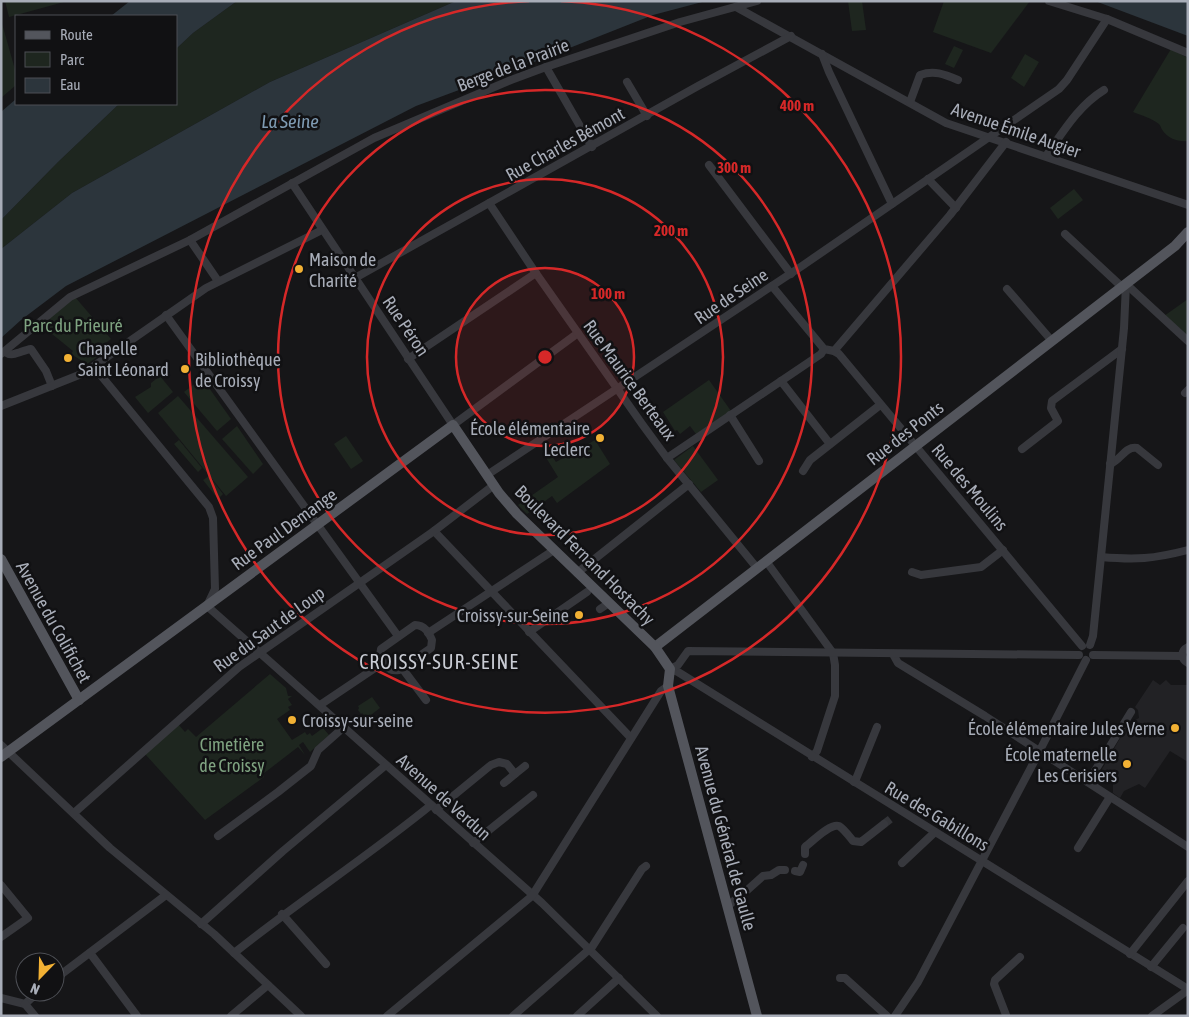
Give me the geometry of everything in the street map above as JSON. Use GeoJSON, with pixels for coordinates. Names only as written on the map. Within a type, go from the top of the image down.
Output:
{"type":"FeatureCollection","features":[{"type":"Feature","properties":{"kind":"main road","name":"Rue des Ponts"},"geometry":{"type":"LineString","coordinates":[[655,647],[1175,246],[1188,232]]}},
{"type":"Feature","properties":{"kind":"main road","name":"Rue des Ponts"},"geometry":{"type":"LineString","coordinates":[[1175,246],[1188,242]]}},
{"type":"Feature","properties":{"kind":"main road","name":"Rue Paul Demange"},"geometry":{"type":"LineString","coordinates":[[4,751],[79,700],[453,425]]}},
{"type":"Feature","properties":{"kind":"main road","name":"Rue Péron"},"geometry":{"type":"LineString","coordinates":[[453,425],[494,485]]}},
{"type":"Feature","properties":{"kind":"main road","name":"Boulevard Fernand Hostachy"},"geometry":{"type":"LineString","coordinates":[[494,485],[517,514],[577,573],[604,606],[655,647],[670,669]]}},
{"type":"Feature","properties":{"kind":"main road","name":"Avenue du Colifichet"},"geometry":{"type":"LineString","coordinates":[[1,559],[79,700]]}},
{"type":"Feature","properties":{"kind":"main road","name":"Avenue du Général de Gaulle"},"geometry":{"type":"LineString","coordinates":[[670,669],[668,686],[757,1016]]}},
{"type":"Feature","properties":{"kind":"street","name":"Berge de la Prairie"},"geometry":{"type":"LineString","coordinates":[[3,353],[70,297],[190,240],[374,138],[493,87],[546,67],[680,22],[757,1]]}},
{"type":"Feature","properties":{"kind":"street"},"geometry":{"type":"LineString","coordinates":[[1049,1],[1107,19],[1188,53]]}},
{"type":"Feature","properties":{"kind":"street","name":"Avenue Émile Augier"},"geometry":{"type":"LineString","coordinates":[[736,7],[946,123],[1188,205]]}},
{"type":"Feature","properties":{"kind":"street","name":"Rue de Seine"},"geometry":{"type":"LineString","coordinates":[[487,475],[790,274],[1059,89],[1067,80],[1107,19]]}},
{"type":"Feature","properties":{"kind":"street","name":"Rue Charles Bémont"},"geometry":{"type":"LineString","coordinates":[[354,278],[791,36]]}},
{"type":"Feature","properties":{"kind":"street"},"geometry":{"type":"LineString","coordinates":[[822,54],[892,204]]}},
{"type":"Feature","properties":{"kind":"street"},"geometry":{"type":"LineString","coordinates":[[546,67],[592,147]]}},
{"type":"Feature","properties":{"kind":"street"},"geometry":{"type":"LineString","coordinates":[[910,102],[920,76],[929,72],[942,73],[958,80]]}},
{"type":"Feature","properties":{"kind":"street"},"geometry":{"type":"LineString","coordinates":[[627,82],[647,116]]}},
{"type":"Feature","properties":{"kind":"street"},"geometry":{"type":"LineString","coordinates":[[1046,156],[1072,118],[1093,97],[1104,90]]}},
{"type":"Feature","properties":{"kind":"street"},"geometry":{"type":"LineString","coordinates":[[772,286],[824,349],[834,351],[956,208],[1006,142]]}},
{"type":"Feature","properties":{"kind":"street"},"geometry":{"type":"LineString","coordinates":[[709,165],[790,274]]}},
{"type":"Feature","properties":{"kind":"street"},"geometry":{"type":"LineString","coordinates":[[928,179],[956,208]]}},
{"type":"Feature","properties":{"kind":"street","name":"Rue Péron"},"geometry":{"type":"LineString","coordinates":[[292,183],[453,425]]}},
{"type":"Feature","properties":{"kind":"street","name":"Rue Maurice Berteaux"},"geometry":{"type":"LineString","coordinates":[[489,203],[617,390],[667,458],[757,568]]}},
{"type":"Feature","properties":{"kind":"street"},"geometry":{"type":"LineString","coordinates":[[1,406],[69,380],[94,367],[166,315],[218,281],[322,230]]}},
{"type":"Feature","properties":{"kind":"street"},"geometry":{"type":"LineString","coordinates":[[1065,234],[1188,341]]}},
{"type":"Feature","properties":{"kind":"street"},"geometry":{"type":"LineString","coordinates":[[190,240],[218,281]]}},
{"type":"Feature","properties":{"kind":"street"},"geometry":{"type":"LineString","coordinates":[[408,359],[536,273]]}},
{"type":"Feature","properties":{"kind":"street"},"geometry":{"type":"LineString","coordinates":[[1083,658],[1079,650],[1086,646],[1093,636],[1124,328],[1124,285]]}},
{"type":"Feature","properties":{"kind":"street"},"geometry":{"type":"LineString","coordinates":[[1007,289],[1052,341]]}},
{"type":"Feature","properties":{"kind":"street"},"geometry":{"type":"LineString","coordinates":[[166,315],[398,636]]}},
{"type":"Feature","properties":{"kind":"street","name":"Rue Paul Demange"},"geometry":{"type":"LineString","coordinates":[[453,425],[578,333]]}},
{"type":"Feature","properties":{"kind":"street"},"geometry":{"type":"LineString","coordinates":[[3,353],[13,355],[31,349],[46,371],[52,386]]}},
{"type":"Feature","properties":{"kind":"street"},"geometry":{"type":"LineString","coordinates":[[667,458],[821,354],[824,349]]}},
{"type":"Feature","properties":{"kind":"street"},"geometry":{"type":"LineString","coordinates":[[1022,449],[1058,421],[1051,408],[1052,401],[1122,349]]}},
{"type":"Feature","properties":{"kind":"street","name":"Rue des Moulins"},"geometry":{"type":"LineString","coordinates":[[834,351],[839,354],[880,405],[1086,646]]}},
{"type":"Feature","properties":{"kind":"street"},"geometry":{"type":"LineString","coordinates":[[94,367],[211,512],[213,518],[215,589],[207,606]]}},
{"type":"Feature","properties":{"kind":"street"},"geometry":{"type":"LineString","coordinates":[[781,381],[830,444]]}},
{"type":"Feature","properties":{"kind":"street"},"geometry":{"type":"LineString","coordinates":[[803,471],[810,460],[880,405]]}},
{"type":"Feature","properties":{"kind":"street"},"geometry":{"type":"LineString","coordinates":[[730,415],[759,461]]}},
{"type":"Feature","properties":{"kind":"street"},"geometry":{"type":"LineString","coordinates":[[1110,464],[1129,449],[1138,448],[1158,466]]}},
{"type":"Feature","properties":{"kind":"street"},"geometry":{"type":"LineString","coordinates":[[577,573],[688,484]]}},
{"type":"Feature","properties":{"kind":"street","name":"Rue du Saut de Loup"},"geometry":{"type":"LineString","coordinates":[[74,813],[239,667],[434,531],[494,485]]}},
{"type":"Feature","properties":{"kind":"street"},"geometry":{"type":"LineString","coordinates":[[434,531],[631,738]]}},
{"type":"Feature","properties":{"kind":"street"},"geometry":{"type":"LineString","coordinates":[[428,633],[554,550]]}},
{"type":"Feature","properties":{"kind":"street"},"geometry":{"type":"LineString","coordinates":[[912,572],[921,575],[980,567],[1003,550]]}},
{"type":"Feature","properties":{"kind":"street"},"geometry":{"type":"LineString","coordinates":[[1101,557],[1146,559],[1172,555],[1188,550]]}},
{"type":"Feature","properties":{"kind":"street"},"geometry":{"type":"LineString","coordinates":[[766,560],[833,653],[835,696],[817,751],[812,757]]}},
{"type":"Feature","properties":{"kind":"street"},"geometry":{"type":"LineString","coordinates":[[529,632],[587,592]]}},
{"type":"Feature","properties":{"kind":"street","name":"Avenue de Verdun"},"geometry":{"type":"LineString","coordinates":[[207,606],[532,896],[590,949],[657,1016]]}},
{"type":"Feature","properties":{"kind":"street"},"geometry":{"type":"LineString","coordinates":[[418,625],[428,633],[432,641],[431,648],[402,668],[392,671],[388,668],[380,654],[381,649],[413,626],[418,625]]}},
{"type":"Feature","properties":{"kind":"street"},"geometry":{"type":"LineString","coordinates":[[670,669],[678,664],[688,651],[1090,659],[1094,650],[1086,646]]}},
{"type":"Feature","properties":{"kind":"street"},"geometry":{"type":"LineString","coordinates":[[1182,656],[1184,650],[1188,647]]}},
{"type":"Feature","properties":{"kind":"street"},"geometry":{"type":"LineString","coordinates":[[893,654],[898,663],[1040,751],[1188,847]]}},
{"type":"Feature","properties":{"kind":"street"},"geometry":{"type":"LineString","coordinates":[[1093,655],[1182,656]]}},
{"type":"Feature","properties":{"kind":"street"},"geometry":{"type":"LineString","coordinates":[[1182,656],[1188,663]]}},
{"type":"Feature","properties":{"kind":"street"},"geometry":{"type":"LineString","coordinates":[[895,1016],[918,982],[1040,751],[1083,658]]}},
{"type":"Feature","properties":{"kind":"street"},"geometry":{"type":"LineString","coordinates":[[320,705],[384,662]]}},
{"type":"Feature","properties":{"kind":"street"},"geometry":{"type":"LineString","coordinates":[[402,668],[428,701]]}},
{"type":"Feature","properties":{"kind":"street","name":"Rue des Gabillons"},"geometry":{"type":"LineString","coordinates":[[670,669],[678,672],[854,782],[896,813],[935,832],[1188,989]]}},
{"type":"Feature","properties":{"kind":"street"},"geometry":{"type":"LineString","coordinates":[[387,1016],[532,896],[631,738],[662,691],[668,686]]}},
{"type":"Feature","properties":{"kind":"street"},"geometry":{"type":"LineString","coordinates":[[1088,782],[1131,712]]}},
{"type":"Feature","properties":{"kind":"street"},"geometry":{"type":"LineString","coordinates":[[218,836],[311,766],[318,750],[344,727]]}},
{"type":"Feature","properties":{"kind":"street"},"geometry":{"type":"LineString","coordinates":[[854,782],[877,727]]}},
{"type":"Feature","properties":{"kind":"street"},"geometry":{"type":"LineString","coordinates":[[4,751],[74,813],[110,848],[234,952],[301,1016]]}},
{"type":"Feature","properties":{"kind":"street"},"geometry":{"type":"LineString","coordinates":[[234,952],[282,914],[491,765],[499,762],[507,764],[515,774]]}},
{"type":"Feature","properties":{"kind":"street"},"geometry":{"type":"LineString","coordinates":[[201,924],[283,851],[386,765]]}},
{"type":"Feature","properties":{"kind":"street"},"geometry":{"type":"LineString","coordinates":[[504,783],[525,766]]}},
{"type":"Feature","properties":{"kind":"street"},"geometry":{"type":"LineString","coordinates":[[473,843],[533,795]]}},
{"type":"Feature","properties":{"kind":"street"},"geometry":{"type":"LineString","coordinates":[[1078,848],[1110,797]]}},
{"type":"Feature","properties":{"kind":"street"},"geometry":{"type":"LineString","coordinates":[[804,854],[805,847],[830,826],[836,825],[853,841],[861,842],[884,824]]}},
{"type":"Feature","properties":{"kind":"street"},"geometry":{"type":"LineString","coordinates":[[902,863],[935,832]]}},
{"type":"Feature","properties":{"kind":"street"},"geometry":{"type":"LineString","coordinates":[[795,871],[800,872],[803,869],[803,865]]}},
{"type":"Feature","properties":{"kind":"street"},"geometry":{"type":"LineString","coordinates":[[513,1016],[590,949],[642,869],[646,866]]}},
{"type":"Feature","properties":{"kind":"street"},"geometry":{"type":"LineString","coordinates":[[744,892],[763,876],[785,870]]}},
{"type":"Feature","properties":{"kind":"street"},"geometry":{"type":"LineString","coordinates":[[1130,954],[1188,881]]}},
{"type":"Feature","properties":{"kind":"street"},"geometry":{"type":"LineString","coordinates":[[1,885],[28,918],[1,937]]}},
{"type":"Feature","properties":{"kind":"street"},"geometry":{"type":"LineString","coordinates":[[65,972],[166,895]]}},
{"type":"Feature","properties":{"kind":"street"},"geometry":{"type":"LineString","coordinates":[[728,906],[736,899]]}},
{"type":"Feature","properties":{"kind":"street"},"geometry":{"type":"LineString","coordinates":[[282,914],[326,964]]}},
{"type":"Feature","properties":{"kind":"street"},"geometry":{"type":"LineString","coordinates":[[1151,967],[1183,928]]}},
{"type":"Feature","properties":{"kind":"street"},"geometry":{"type":"LineString","coordinates":[[90,953],[137,1016]]}},
{"type":"Feature","properties":{"kind":"street"},"geometry":{"type":"LineString","coordinates":[[1006,1016],[994,984],[995,980],[1020,956]]}},
{"type":"Feature","properties":{"kind":"street"},"geometry":{"type":"LineString","coordinates":[[577,1016],[619,978]]}},
{"type":"Feature","properties":{"kind":"street"},"geometry":{"type":"LineString","coordinates":[[840,978],[845,978],[887,1016]]}},
{"type":"Feature","properties":{"kind":"street"},"geometry":{"type":"LineString","coordinates":[[231,1016],[268,985]]}},
{"type":"Feature","properties":{"kind":"street"},"geometry":{"type":"LineString","coordinates":[[1152,1016],[1188,989]]}},
{"type":"Feature","properties":{"kind":"street"},"geometry":{"type":"LineString","coordinates":[[1,998],[25,1004],[35,1016]]}},
{"type":"Feature","properties":{"kind":"shaded area"},"geometry":{"type":"Polygon","coordinates":[[[1153,680],[1160,685],[1166,680],[1171,685],[1188,685],[1188,762],[1170,751],[1145,788],[1139,784],[1124,791],[1120,798],[1113,793],[1113,781],[1101,771],[1129,723],[1139,718],[1138,710],[1135,707],[1153,680]]]}},
{"type":"Feature","properties":{"kind":"green space"},"geometry":{"type":"Polygon","coordinates":[[[5,1],[64,1],[64,2],[9,17],[5,1]]]}},
{"type":"Feature","properties":{"kind":"green space"},"geometry":{"type":"Polygon","coordinates":[[[237,1],[456,1],[270,82],[72,193],[1,249],[1,220],[118,105],[178,105],[178,47],[193,33],[237,1]]]}},
{"type":"Feature","properties":{"kind":"green space"},"geometry":{"type":"Polygon","coordinates":[[[848,1],[862,1],[866,30],[852,31],[848,1]]]}},
{"type":"Feature","properties":{"kind":"green space"},"geometry":{"type":"Polygon","coordinates":[[[944,1],[1030,1],[991,53],[933,32],[944,1]]]}},
{"type":"Feature","properties":{"kind":"green space"},"geometry":{"type":"Polygon","coordinates":[[[1,20],[15,69],[15,86],[1,98],[1,20]]]}},
{"type":"Feature","properties":{"kind":"green space"},"geometry":{"type":"Polygon","coordinates":[[[954,46],[963,50],[954,68],[945,64],[954,46]]]}},
{"type":"Feature","properties":{"kind":"green space"},"geometry":{"type":"Polygon","coordinates":[[[1171,49],[1188,58],[1188,141],[1171,138],[1165,134],[1156,122],[1133,112],[1171,49]]]}},
{"type":"Feature","properties":{"kind":"green space"},"geometry":{"type":"Polygon","coordinates":[[[1025,54],[1039,62],[1024,87],[1011,78],[1025,54]]]}},
{"type":"Feature","properties":{"kind":"green space"},"geometry":{"type":"Polygon","coordinates":[[[1074,189],[1083,200],[1058,219],[1050,208],[1074,189]]]}},
{"type":"Feature","properties":{"kind":"green space","name":"Parc du Prieuré"},"geometry":{"type":"Polygon","coordinates":[[[75,297],[111,339],[99,348],[100,355],[87,364],[71,354],[73,351],[41,325],[75,297]]]}},
{"type":"Feature","properties":{"kind":"green space"},"geometry":{"type":"Polygon","coordinates":[[[1188,299],[1188,337],[1164,316],[1188,299]]]}},
{"type":"Feature","properties":{"kind":"green space"},"geometry":{"type":"Polygon","coordinates":[[[160,376],[173,392],[148,413],[135,397],[151,387],[151,383],[160,376]]]}},
{"type":"Feature","properties":{"kind":"green space"},"geometry":{"type":"Polygon","coordinates":[[[202,378],[231,419],[217,431],[184,392],[202,378]]]}},
{"type":"Feature","properties":{"kind":"green space"},"geometry":{"type":"Polygon","coordinates":[[[709,380],[731,411],[696,434],[690,426],[680,434],[677,430],[675,431],[663,412],[709,380]]]}},
{"type":"Feature","properties":{"kind":"green space"},"geometry":{"type":"Polygon","coordinates":[[[178,396],[248,477],[226,496],[158,413],[178,396]]]}},
{"type":"Feature","properties":{"kind":"green space"},"geometry":{"type":"Polygon","coordinates":[[[237,426],[263,464],[253,474],[222,439],[237,426]]]}},
{"type":"Feature","properties":{"kind":"green space"},"geometry":{"type":"Polygon","coordinates":[[[346,436],[363,461],[351,469],[334,444],[346,436]]]}},
{"type":"Feature","properties":{"kind":"green space"},"geometry":{"type":"Polygon","coordinates":[[[179,440],[202,468],[198,472],[174,444],[179,440]]]}},
{"type":"Feature","properties":{"kind":"green space"},"geometry":{"type":"Polygon","coordinates":[[[595,440],[610,464],[557,503],[552,496],[527,514],[518,505],[558,477],[542,451],[546,448],[556,462],[595,440]]]}},
{"type":"Feature","properties":{"kind":"green space"},"geometry":{"type":"Polygon","coordinates":[[[693,446],[718,480],[701,492],[674,460],[693,446]]]}},
{"type":"Feature","properties":{"kind":"green space"},"geometry":{"type":"Polygon","coordinates":[[[209,476],[223,494],[218,499],[203,480],[209,476]]]}},
{"type":"Feature","properties":{"kind":"green space","name":"Cimetière de Croissy"},"geometry":{"type":"Polygon","coordinates":[[[270,674],[286,688],[288,696],[292,696],[288,699],[292,705],[288,707],[290,710],[277,719],[292,740],[305,732],[307,735],[310,733],[312,736],[323,728],[329,735],[310,752],[303,742],[299,745],[305,755],[298,747],[263,774],[264,777],[205,820],[145,754],[178,724],[185,732],[188,729],[196,737],[270,674]]]}},
{"type":"Feature","properties":{"kind":"green space"},"geometry":{"type":"Polygon","coordinates":[[[372,697],[380,708],[367,718],[358,710],[358,706],[372,697]]]}},
{"type":"Feature","properties":{"kind":"water"},"geometry":{"type":"Polygon","coordinates":[[[130,1],[237,1],[193,33],[178,47],[178,15],[112,15],[130,1]]]}},
{"type":"Feature","properties":{"kind":"water","name":"La Seine"},"geometry":{"type":"Polygon","coordinates":[[[456,1],[706,1],[653,15],[416,106],[66,286],[21,320],[1,338],[1,249],[72,193],[270,82],[456,1]]]}},
{"type":"Feature","properties":{"kind":"water"},"geometry":{"type":"Polygon","coordinates":[[[1095,1],[1188,1],[1188,36],[1095,1]]]}},
{"type":"Feature","properties":{"kind":"water"},"geometry":{"type":"Polygon","coordinates":[[[15,100],[15,105],[118,105],[1,220],[1,112],[15,100]]]}},
{"type":"Feature","properties":{"kind":"tunnel"},"geometry":{"type":"LineString","coordinates":[[884,824],[893,817]]}},
{"type":"Feature","properties":{"kind":"place","name":"Maison de Charité"},"geometry":{"type":"Point","coordinates":[299,269]}},
{"type":"Feature","properties":{"kind":"place","name":"Chapelle Saint Léonard"},"geometry":{"type":"Point","coordinates":[68,358]}},
{"type":"Feature","properties":{"kind":"place","name":"Bibliothèque de Croissy"},"geometry":{"type":"Point","coordinates":[185,369]}},
{"type":"Feature","properties":{"kind":"place","name":"École élémentaire Leclerc"},"geometry":{"type":"Point","coordinates":[600,438]}},
{"type":"Feature","properties":{"kind":"place","name":"Croissy-sur-Seine"},"geometry":{"type":"Point","coordinates":[579,615]}},
{"type":"Feature","properties":{"kind":"place","name":"Croissy-sur-seine"},"geometry":{"type":"Point","coordinates":[292,720]}},
{"type":"Feature","properties":{"kind":"place","name":"École élémentaire Jules Verne"},"geometry":{"type":"Point","coordinates":[1175,728]}},
{"type":"Feature","properties":{"kind":"place","name":"École maternelle Les Cerisiers"},"geometry":{"type":"Point","coordinates":[1127,764]}},
{"type":"Feature","properties":{"kind":"district","name":"CROISSY-SUR-SEINE"},"geometry":{"type":"Point","coordinates":[439,661]}}]}
